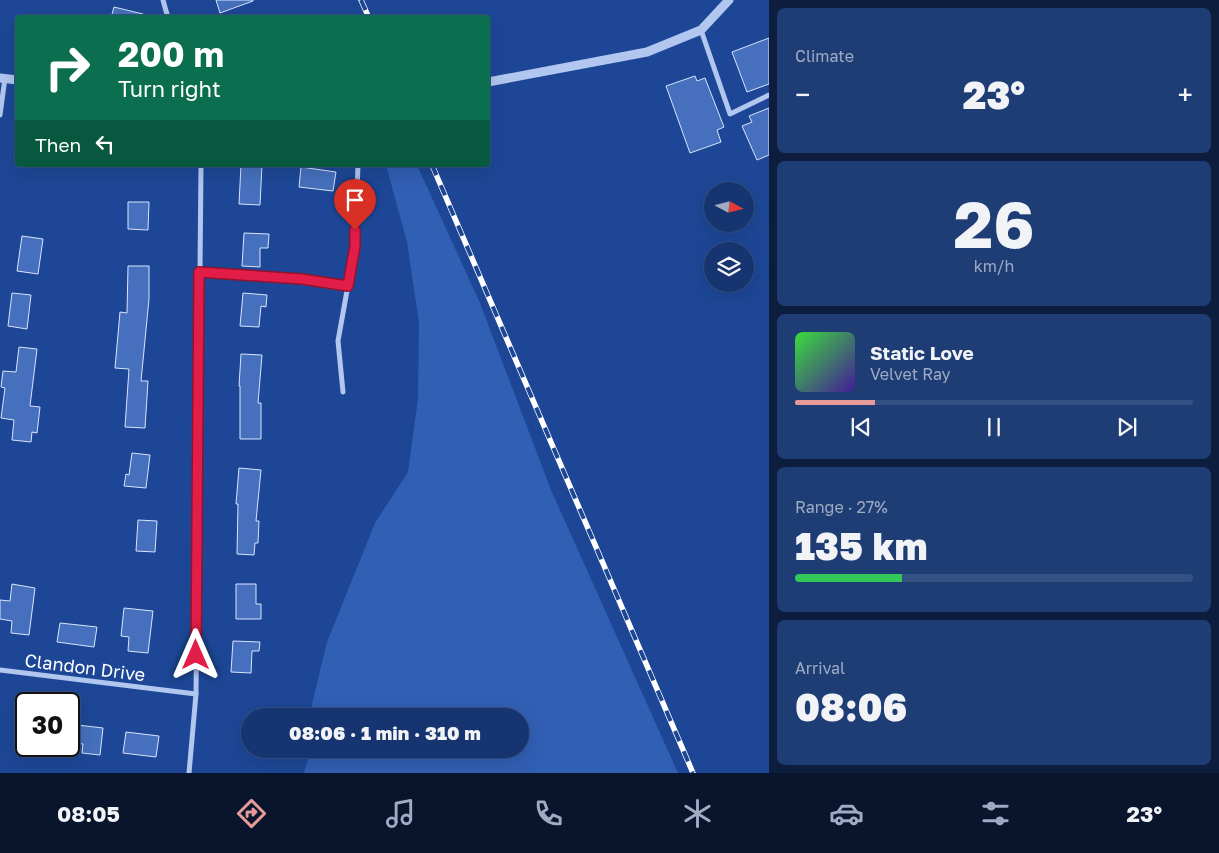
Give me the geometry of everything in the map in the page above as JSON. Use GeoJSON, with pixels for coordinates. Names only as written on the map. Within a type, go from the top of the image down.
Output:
{"type":"FeatureCollection","features":[{"type":"Feature","properties":{"kind":"street"},"geometry":{"type":"LineString","coordinates":[[163,0],[167,15]]}},
{"type":"Feature","properties":{"kind":"street"},"geometry":{"type":"LineString","coordinates":[[490,82],[647,52],[701,30],[729,0]]}},
{"type":"Feature","properties":{"kind":"street"},"geometry":{"type":"LineString","coordinates":[[701,30],[730,114],[769,95]]}},
{"type":"Feature","properties":{"kind":"street"},"geometry":{"type":"LineString","coordinates":[[0,115],[2,78],[15,80]]}},
{"type":"Feature","properties":{"kind":"street"},"geometry":{"type":"LineString","coordinates":[[189,773],[196,694],[201,167]]}},
{"type":"Feature","properties":{"kind":"street"},"geometry":{"type":"LineString","coordinates":[[343,392],[338,341],[355,246],[358,167]]}},
{"type":"Feature","properties":{"kind":"street","name":"Clandon Drive"},"geometry":{"type":"LineString","coordinates":[[0,670],[196,694]]}},
{"type":"Feature","properties":{"kind":"lane"},"geometry":{"type":"LineString","coordinates":[[199,272],[302,279],[348,286]]}},
{"type":"Feature","properties":{"kind":"shaded area"},"geometry":{"type":"Polygon","coordinates":[[[387,167],[418,167],[480,303],[551,490],[678,773],[304,773],[308,758],[529,758],[529,708],[312,708],[327,642],[375,523],[408,472],[418,399],[419,323],[407,242],[387,167]]]}},
{"type":"Feature","properties":{"kind":"building"},"geometry":{"type":"Polygon","coordinates":[[[216,0],[253,0],[253,1],[220,13],[216,0]]]}},
{"type":"Feature","properties":{"kind":"building"},"geometry":{"type":"Polygon","coordinates":[[[114,7],[143,14],[143,15],[112,15],[114,7]]]}},
{"type":"Feature","properties":{"kind":"building"},"geometry":{"type":"Polygon","coordinates":[[[769,38],[769,84],[747,92],[732,52],[769,38]]]}},
{"type":"Feature","properties":{"kind":"building"},"geometry":{"type":"Polygon","coordinates":[[[695,76],[697,81],[705,78],[724,127],[717,130],[721,142],[690,153],[666,86],[695,76]]]}},
{"type":"Feature","properties":{"kind":"building"},"geometry":{"type":"Polygon","coordinates":[[[769,108],[769,155],[757,160],[742,126],[752,122],[749,116],[769,108]]]}},
{"type":"Feature","properties":{"kind":"building"},"geometry":{"type":"Polygon","coordinates":[[[241,167],[262,167],[260,205],[239,204],[241,167]]]}},
{"type":"Feature","properties":{"kind":"building"},"geometry":{"type":"Polygon","coordinates":[[[301,167],[336,172],[333,191],[299,187],[301,167]]]}},
{"type":"Feature","properties":{"kind":"building"},"geometry":{"type":"Polygon","coordinates":[[[128,202],[149,202],[148,230],[128,229],[128,202]]]}},
{"type":"Feature","properties":{"kind":"building"},"geometry":{"type":"Polygon","coordinates":[[[244,233],[269,234],[268,248],[260,248],[260,267],[242,266],[244,233]]]}},
{"type":"Feature","properties":{"kind":"building"},"geometry":{"type":"Polygon","coordinates":[[[22,236],[43,239],[38,274],[17,271],[22,236]]]}},
{"type":"Feature","properties":{"kind":"building"},"geometry":{"type":"Polygon","coordinates":[[[128,266],[149,266],[149,299],[141,381],[148,381],[145,428],[125,427],[129,369],[115,368],[120,312],[127,313],[128,266]]]}},
{"type":"Feature","properties":{"kind":"building"},"geometry":{"type":"Polygon","coordinates":[[[12,293],[31,295],[27,329],[8,326],[12,293]]]}},
{"type":"Feature","properties":{"kind":"building"},"geometry":{"type":"Polygon","coordinates":[[[243,293],[267,295],[266,307],[261,306],[259,327],[240,326],[243,293]]]}},
{"type":"Feature","properties":{"kind":"building"},"geometry":{"type":"Polygon","coordinates":[[[19,347],[37,349],[30,406],[40,407],[37,433],[32,432],[31,442],[12,440],[14,420],[1,418],[5,388],[1,387],[3,371],[16,372],[19,347]]]}},
{"type":"Feature","properties":{"kind":"building"},"geometry":{"type":"Polygon","coordinates":[[[241,354],[262,355],[258,403],[261,403],[261,439],[240,439],[239,386],[241,354]]]}},
{"type":"Feature","properties":{"kind":"building"},"geometry":{"type":"Polygon","coordinates":[[[132,453],[150,455],[146,488],[124,486],[126,474],[129,475],[132,453]]]}},
{"type":"Feature","properties":{"kind":"building"},"geometry":{"type":"Polygon","coordinates":[[[239,468],[261,470],[256,521],[259,521],[258,543],[255,543],[254,555],[237,554],[238,504],[236,504],[239,468]]]}},
{"type":"Feature","properties":{"kind":"building"},"geometry":{"type":"Polygon","coordinates":[[[138,520],[157,521],[155,552],[136,551],[138,520]]]}},
{"type":"Feature","properties":{"kind":"building"},"geometry":{"type":"Polygon","coordinates":[[[12,584],[35,588],[29,635],[11,633],[12,621],[0,619],[0,600],[10,601],[12,584]]]}},
{"type":"Feature","properties":{"kind":"building"},"geometry":{"type":"Polygon","coordinates":[[[236,584],[256,584],[256,604],[261,604],[261,619],[236,619],[236,584]]]}},
{"type":"Feature","properties":{"kind":"building"},"geometry":{"type":"Polygon","coordinates":[[[124,608],[153,611],[148,653],[128,651],[129,637],[121,636],[124,608]]]}},
{"type":"Feature","properties":{"kind":"building"},"geometry":{"type":"Polygon","coordinates":[[[60,623],[97,627],[94,647],[57,642],[60,623]]]}},
{"type":"Feature","properties":{"kind":"building"},"geometry":{"type":"Polygon","coordinates":[[[233,641],[260,642],[259,651],[252,651],[251,673],[231,672],[233,641]]]}},
{"type":"Feature","properties":{"kind":"building"},"geometry":{"type":"Polygon","coordinates":[[[80,725],[103,728],[100,755],[82,753],[83,744],[80,744],[80,725]]]}},
{"type":"Feature","properties":{"kind":"building"},"geometry":{"type":"Polygon","coordinates":[[[126,732],[159,736],[156,757],[123,753],[126,732]]]}},
{"type":"Feature","properties":{"kind":"railway"},"geometry":{"type":"LineString","coordinates":[[361,0],[368,15]]}},
{"type":"Feature","properties":{"kind":"railway"},"geometry":{"type":"LineString","coordinates":[[433,167],[693,773]]}},
{"type":"Feature","properties":{"kind":"route"},"geometry":{"type":"LineString","coordinates":[[196,655],[199,272],[302,279],[348,286],[355,246],[355,230]]}}]}
